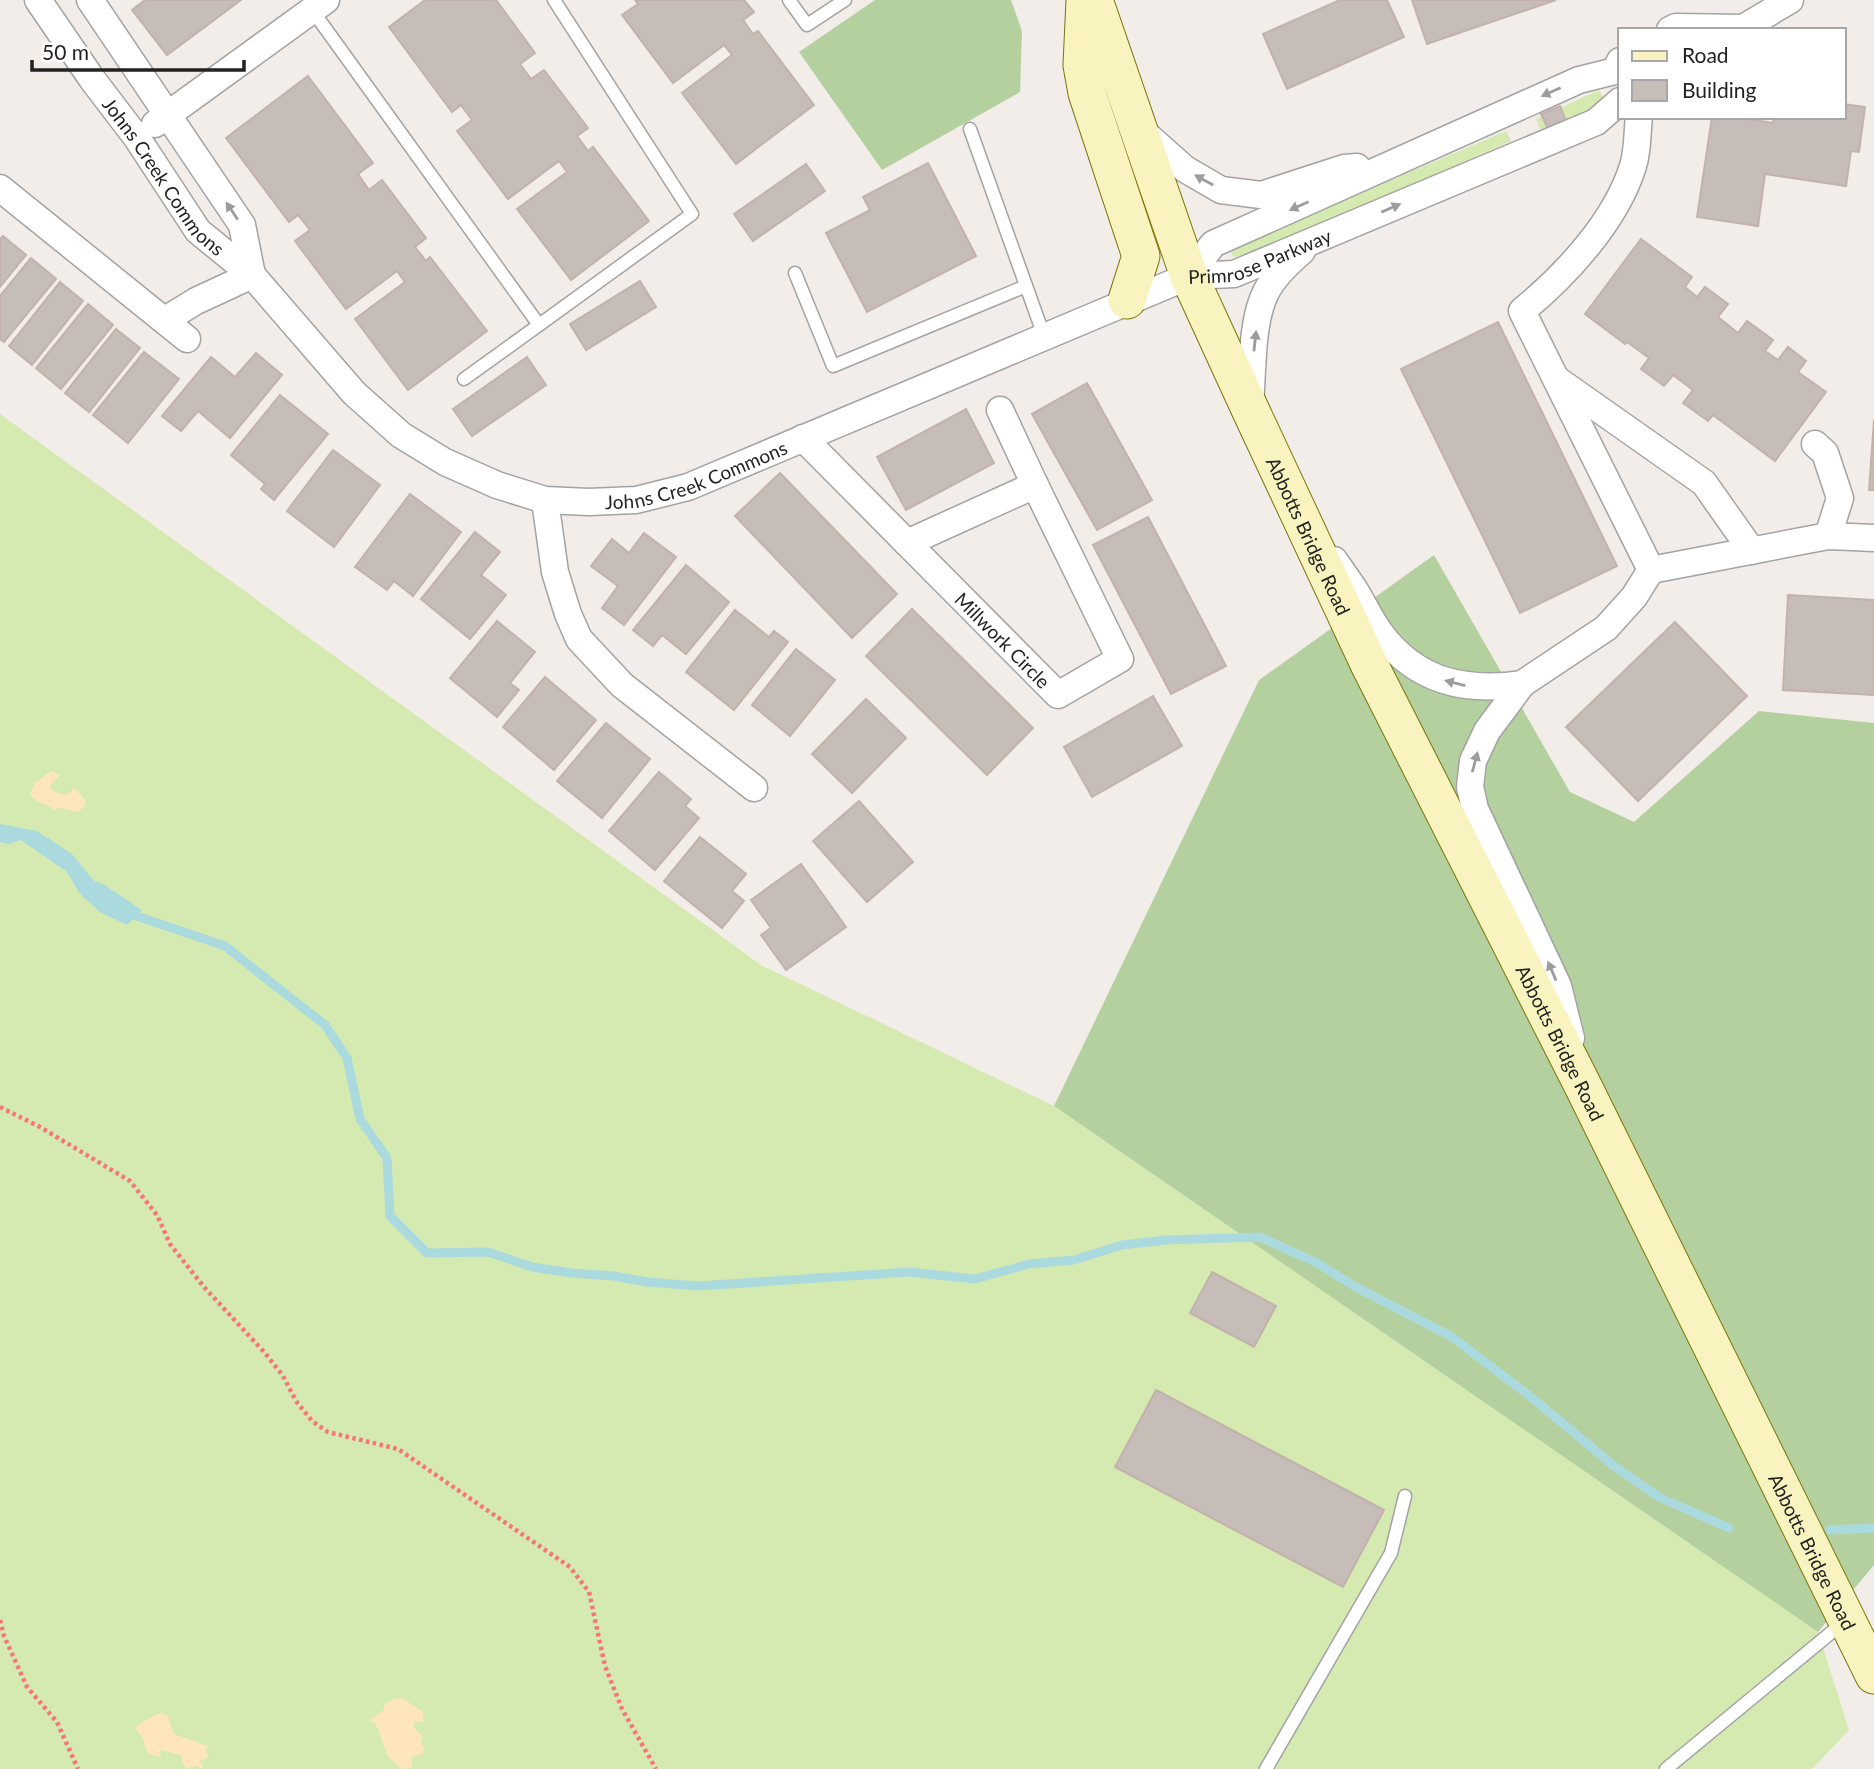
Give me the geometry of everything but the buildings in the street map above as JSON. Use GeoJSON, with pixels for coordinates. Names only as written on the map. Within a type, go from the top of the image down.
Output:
{"type":"FeatureCollection","features":[{"type":"Feature","properties":{"kind":"main road"},"geometry":{"type":"LineString","coordinates":[[1085,0],[1082,65],[1087,93],[1141,256],[1127,300]]}},
{"type":"Feature","properties":{"kind":"main road","name":"Abbotts Bridge Road"},"geometry":{"type":"LineString","coordinates":[[1094,0],[1189,276],[1370,666],[1867,1649]]}},
{"type":"Feature","properties":{"kind":"street","name":"Johns Creek Commons"},"geometry":{"type":"LineString","coordinates":[[38,0],[92,79],[137,138],[198,231],[252,275],[355,393],[401,435],[445,463],[497,485],[545,500],[636,500],[688,487],[1189,276]]}},
{"type":"Feature","properties":{"kind":"street"},"geometry":{"type":"LineString","coordinates":[[1744,28],[1790,0]]}},
{"type":"Feature","properties":{"kind":"street"},"geometry":{"type":"LineString","coordinates":[[137,138],[314,3]]}},
{"type":"Feature","properties":{"kind":"street","name":"Johns Creek Commons"},"geometry":{"type":"LineString","coordinates":[[92,4],[242,225],[252,275]]}},
{"type":"Feature","properties":{"kind":"street"},"geometry":{"type":"LineString","coordinates":[[61,33],[92,4]]}},
{"type":"Feature","properties":{"kind":"street"},"geometry":{"type":"LineString","coordinates":[[1674,28],[1709,28]]}},
{"type":"Feature","properties":{"kind":"street","name":"Primrose Parkway"},"geometry":{"type":"LineString","coordinates":[[1189,276],[1213,244],[1579,80],[1618,72]]}},
{"type":"Feature","properties":{"kind":"street","name":"Primrose Parkway"},"geometry":{"type":"LineString","coordinates":[[1189,276],[1234,274],[1596,122],[1618,103]]}},
{"type":"Feature","properties":{"kind":"street"},"geometry":{"type":"LineString","coordinates":[[1515,109],[1533,148]]}},
{"type":"Feature","properties":{"kind":"street"},"geometry":{"type":"LineString","coordinates":[[1639,119],[1634,165],[1609,218],[1549,289],[1522,311],[1651,570]]}},
{"type":"Feature","properties":{"kind":"street"},"geometry":{"type":"LineString","coordinates":[[1138,127],[1185,170],[1221,190],[1261,195],[1344,168],[1387,166]]}},
{"type":"Feature","properties":{"kind":"street"},"geometry":{"type":"LineString","coordinates":[[0,188],[187,339]]}},
{"type":"Feature","properties":{"kind":"street","name":"Abbotts Bridge Road"},"geometry":{"type":"LineString","coordinates":[[1250,409],[1257,322],[1266,292],[1289,262],[1317,239]]}},
{"type":"Feature","properties":{"kind":"street"},"geometry":{"type":"LineString","coordinates":[[165,320],[196,301],[252,275]]}},
{"type":"Feature","properties":{"kind":"street"},"geometry":{"type":"LineString","coordinates":[[1556,379],[1704,483],[1752,551]]}},
{"type":"Feature","properties":{"kind":"street","name":"Millwork Circle"},"geometry":{"type":"LineString","coordinates":[[803,438],[1058,695],[1120,659],[1000,410]]}},
{"type":"Feature","properties":{"kind":"street"},"geometry":{"type":"LineString","coordinates":[[1815,443],[1825,453],[1840,498],[1828,536]]}},
{"type":"Feature","properties":{"kind":"street"},"geometry":{"type":"LineString","coordinates":[[907,543],[1035,485]]}},
{"type":"Feature","properties":{"kind":"street"},"geometry":{"type":"LineString","coordinates":[[545,500],[555,572],[579,639],[622,685],[754,788]]}},
{"type":"Feature","properties":{"kind":"street"},"geometry":{"type":"LineString","coordinates":[[1304,524],[1327,550],[1355,590],[1379,632],[1400,656],[1424,673],[1448,682],[1494,688],[1522,684]]}},
{"type":"Feature","properties":{"kind":"street"},"geometry":{"type":"LineString","coordinates":[[1582,1084],[1558,986],[1475,809],[1470,787],[1473,761],[1487,731],[1522,684],[1606,628],[1634,597],[1651,570],[1828,536],[1874,538]]}},
{"type":"Feature","properties":{"kind":"lane"},"geometry":{"type":"LineString","coordinates":[[464,379],[692,214],[554,0]]}},
{"type":"Feature","properties":{"kind":"lane"},"geometry":{"type":"LineString","coordinates":[[789,0],[807,25],[845,0]]}},
{"type":"Feature","properties":{"kind":"lane"},"geometry":{"type":"LineString","coordinates":[[314,3],[539,325]]}},
{"type":"Feature","properties":{"kind":"lane"},"geometry":{"type":"LineString","coordinates":[[970,129],[1044,336]]}},
{"type":"Feature","properties":{"kind":"lane"},"geometry":{"type":"LineString","coordinates":[[795,273],[833,366],[1026,286]]}},
{"type":"Feature","properties":{"kind":"lane"},"geometry":{"type":"LineString","coordinates":[[1266,1769],[1391,1553],[1405,1496]]}},
{"type":"Feature","properties":{"kind":"lane"},"geometry":{"type":"LineString","coordinates":[[1666,1769],[1867,1649]]}},
{"type":"Feature","properties":{"kind":"path"},"geometry":{"type":"LineString","coordinates":[[0,1107],[40,1127],[130,1181],[157,1215],[170,1244],[204,1287],[265,1353],[312,1421],[328,1432],[398,1449],[569,1567],[589,1592],[605,1666],[622,1709],[656,1769]]}},
{"type":"Feature","properties":{"kind":"path"},"geometry":{"type":"LineString","coordinates":[[0,1620],[4,1636],[27,1687],[57,1722],[79,1769]]}},
{"type":"Feature","properties":{"kind":"green space"},"geometry":{"type":"Polygon","coordinates":[[[875,0],[1011,0],[1022,31],[1020,92],[882,170],[799,52],[875,0]]]}},
{"type":"Feature","properties":{"kind":"green space"},"geometry":{"type":"Polygon","coordinates":[[[1599,90],[1606,103],[1541,130],[1536,119],[1599,90]]]}},
{"type":"Feature","properties":{"kind":"green space"},"geometry":{"type":"Polygon","coordinates":[[[1506,131],[1511,141],[1261,251],[1233,257],[1230,249],[1506,131]]]}},
{"type":"Feature","properties":{"kind":"green space"},"geometry":{"type":"Polygon","coordinates":[[[0,414],[761,965],[1054,1106],[1818,1632],[1849,1730],[1812,1769],[0,1769],[0,414]]]}},
{"type":"Feature","properties":{"kind":"green space"},"geometry":{"type":"Polygon","coordinates":[[[1434,555],[1570,792],[1634,822],[1759,711],[1874,723],[1874,1565],[1818,1632],[1054,1106],[1259,680],[1434,555]]]}},
{"type":"Feature","properties":{"kind":"sand"},"geometry":{"type":"Polygon","coordinates":[[[51,771],[60,775],[49,787],[62,795],[68,794],[74,788],[86,801],[78,812],[57,807],[56,811],[30,795],[35,783],[51,771]]]}},
{"type":"Feature","properties":{"kind":"sand"},"geometry":{"type":"Polygon","coordinates":[[[402,1698],[423,1712],[423,1722],[415,1721],[413,1727],[423,1737],[421,1744],[424,1748],[423,1753],[412,1757],[412,1768],[402,1769],[388,1756],[376,1724],[369,1721],[384,1710],[384,1705],[402,1698]]]}},
{"type":"Feature","properties":{"kind":"sand"},"geometry":{"type":"Polygon","coordinates":[[[161,1713],[167,1715],[174,1734],[207,1746],[209,1757],[199,1761],[203,1765],[201,1769],[196,1765],[187,1769],[181,1755],[160,1750],[161,1758],[147,1753],[143,1738],[135,1728],[161,1713]]]}},
{"type":"Feature","properties":{"kind":"water"},"geometry":{"type":"Polygon","coordinates":[[[0,824],[37,831],[72,854],[94,881],[142,910],[127,925],[100,912],[80,894],[67,872],[21,840],[9,844],[0,842],[0,824]]]}},
{"type":"Feature","properties":{"kind":"waterway"},"geometry":{"type":"LineString","coordinates":[[125,912],[225,946],[325,1025],[347,1058],[360,1119],[387,1158],[390,1216],[427,1253],[488,1252],[532,1267],[698,1286],[909,1272],[975,1279],[1029,1264],[1074,1260],[1122,1245],[1166,1240],[1260,1237],[1317,1263],[1354,1286],[1452,1337],[1531,1397],[1614,1466],[1659,1497],[1729,1528]]}},
{"type":"Feature","properties":{"kind":"waterway"},"geometry":{"type":"LineString","coordinates":[[1830,1530],[1874,1528]]}}]}
